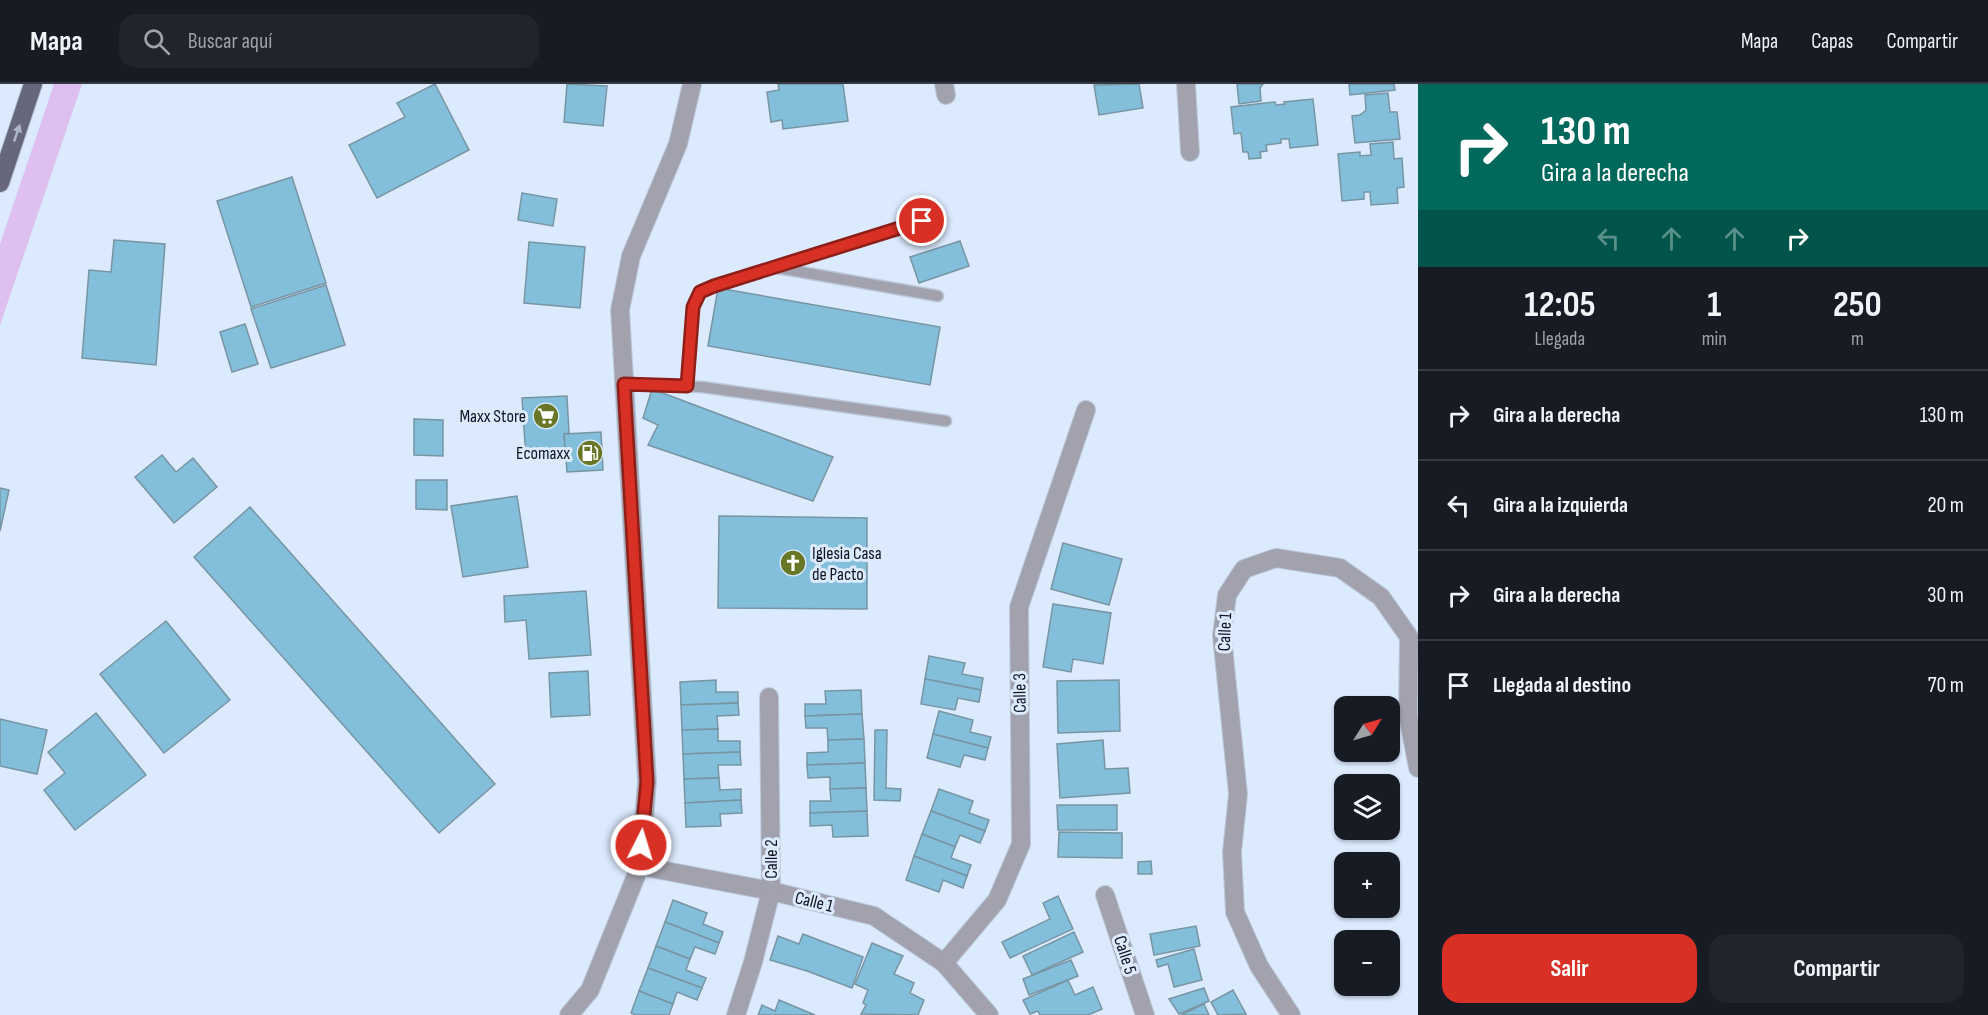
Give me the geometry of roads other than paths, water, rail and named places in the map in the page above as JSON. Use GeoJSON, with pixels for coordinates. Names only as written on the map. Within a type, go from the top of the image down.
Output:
{"type":"FeatureCollection","features":[{"type":"Feature","properties":{"kind":"main road"},"geometry":{"type":"LineString","coordinates":[[0,183],[33,84]]}},
{"type":"Feature","properties":{"kind":"street"},"geometry":{"type":"LineString","coordinates":[[569,1015],[590,990],[640,866],[647,782],[620,310],[631,256],[678,144],[692,84]]}},
{"type":"Feature","properties":{"kind":"street"},"geometry":{"type":"LineString","coordinates":[[1186,84],[1190,152]]}},
{"type":"Feature","properties":{"kind":"street","name":"Calle 3"},"geometry":{"type":"LineString","coordinates":[[944,963],[998,900],[1021,844],[1019,607],[1086,410]]}},
{"type":"Feature","properties":{"kind":"street","name":"Calle 1"},"geometry":{"type":"LineString","coordinates":[[1291,1015],[1259,966],[1235,912],[1232,852],[1238,794],[1222,636],[1227,595],[1244,568],[1276,558],[1340,568],[1381,597],[1409,637],[1408,715],[1418,768]]}},
{"type":"Feature","properties":{"kind":"street","name":"Calle 2"},"geometry":{"type":"LineString","coordinates":[[736,1015],[753,962],[771,891],[769,698]]}},
{"type":"Feature","properties":{"kind":"street","name":"Calle 1"},"geometry":{"type":"LineString","coordinates":[[640,866],[771,891],[874,916],[944,963],[989,1015]]}},
{"type":"Feature","properties":{"kind":"street","name":"Calle 5"},"geometry":{"type":"LineString","coordinates":[[1105,895],[1145,1015]]}},
{"type":"Feature","properties":{"kind":"lane"},"geometry":{"type":"LineString","coordinates":[[687,386],[693,307],[700,292],[922,221]]}},
{"type":"Feature","properties":{"kind":"lane"},"geometry":{"type":"LineString","coordinates":[[774,267],[938,296]]}},
{"type":"Feature","properties":{"kind":"lane"},"geometry":{"type":"LineString","coordinates":[[624,384],[687,386],[946,421]]}},
{"type":"Feature","properties":{"kind":"place","name":"Maxx Store"},"geometry":{"type":"Point","coordinates":[546,416]}},
{"type":"Feature","properties":{"kind":"place","name":"Ecomaxx"},"geometry":{"type":"Point","coordinates":[590,453]}},
{"type":"Feature","properties":{"kind":"place","name":"Iglesia Casa de Pacto"},"geometry":{"type":"Point","coordinates":[793,563]}}]}
